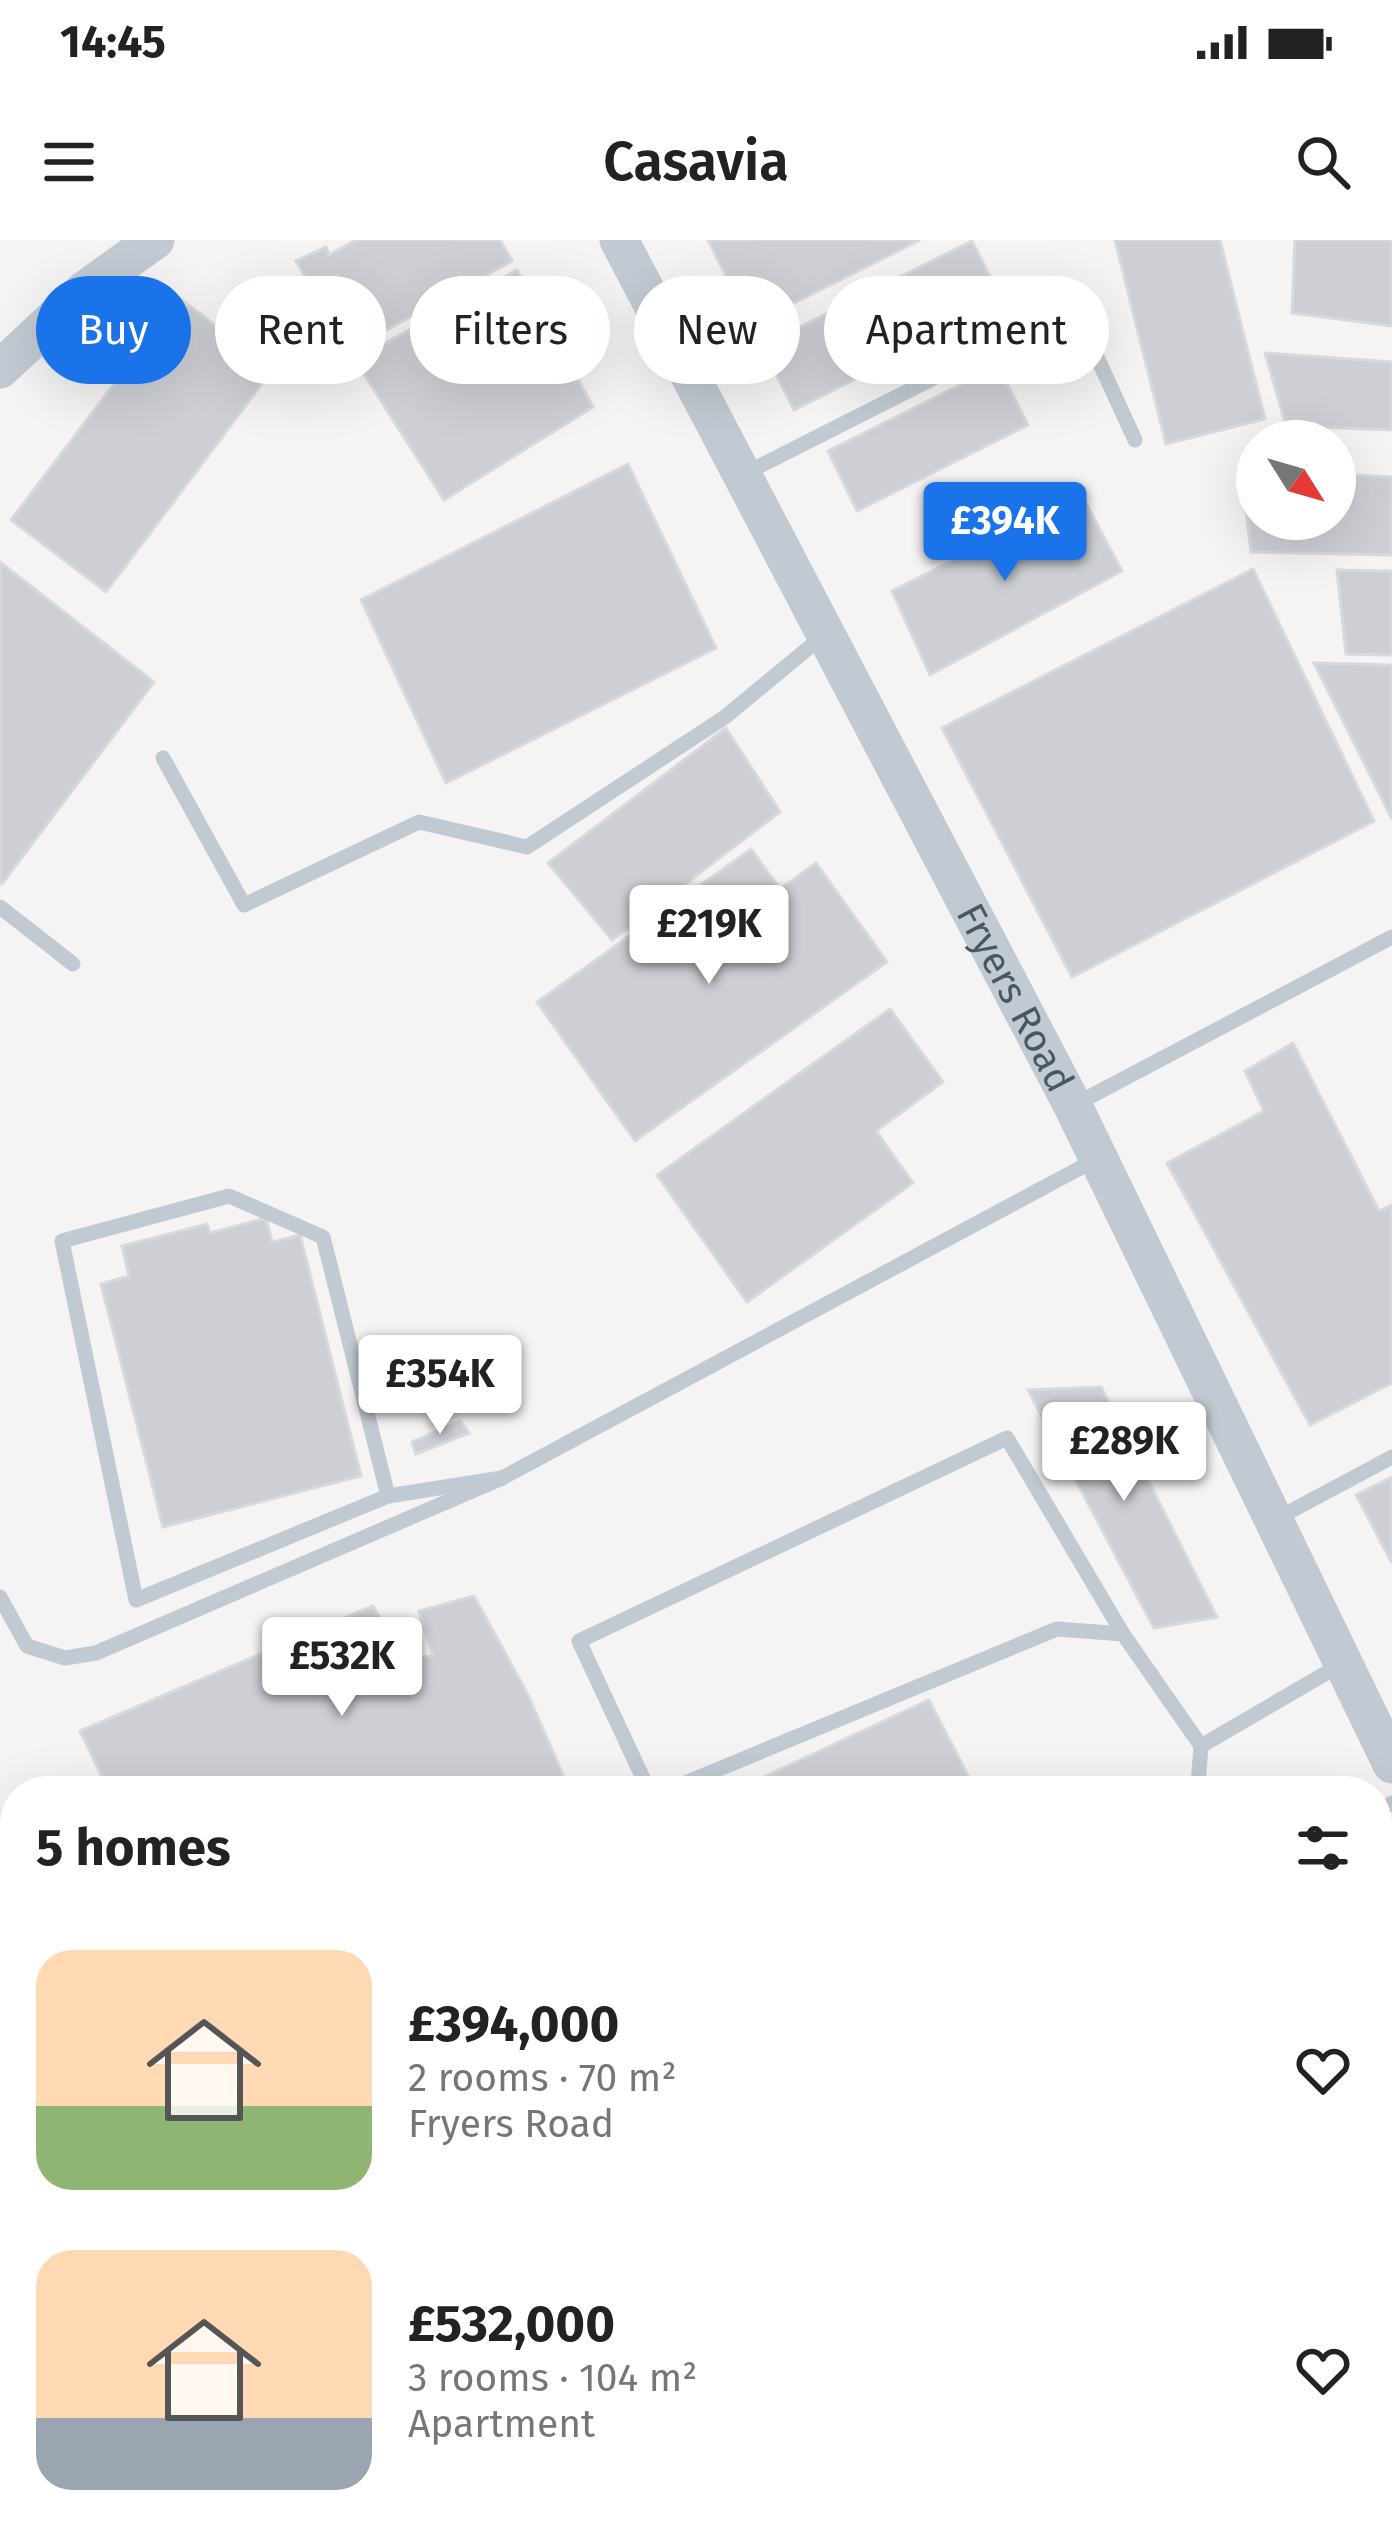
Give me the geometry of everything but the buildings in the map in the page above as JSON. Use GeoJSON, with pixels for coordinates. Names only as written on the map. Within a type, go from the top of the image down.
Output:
{"type":"FeatureCollection","features":[{"type":"Feature","properties":{"kind":"street"},"geometry":{"type":"LineString","coordinates":[[0,369],[86,290],[155,240]]}},
{"type":"Feature","properties":{"kind":"street","name":"Fryers Road"},"geometry":{"type":"LineString","coordinates":[[619,240],[1072,1106],[1392,1763]]}},
{"type":"Feature","properties":{"kind":"lane"},"geometry":{"type":"LineString","coordinates":[[742,475],[1074,307],[1136,440]]}},
{"type":"Feature","properties":{"kind":"lane"},"geometry":{"type":"LineString","coordinates":[[163,758],[244,905],[418,822],[527,847],[725,717],[826,634]]}},
{"type":"Feature","properties":{"kind":"lane"},"geometry":{"type":"LineString","coordinates":[[0,907],[73,964]]}},
{"type":"Feature","properties":{"kind":"lane"},"geometry":{"type":"LineString","coordinates":[[1072,1106],[1392,937]]}},
{"type":"Feature","properties":{"kind":"lane"},"geometry":{"type":"LineString","coordinates":[[0,1597],[27,1646],[65,1658],[80,1657],[502,1478],[1098,1159]]}},
{"type":"Feature","properties":{"kind":"lane"},"geometry":{"type":"LineString","coordinates":[[388,1496],[323,1238],[229,1196],[62,1240],[136,1600],[388,1496],[502,1478]]}},
{"type":"Feature","properties":{"kind":"lane"},"geometry":{"type":"LineString","coordinates":[[642,1776],[579,1641],[1007,1438],[1123,1634],[1201,1746],[1199,1776]]}},
{"type":"Feature","properties":{"kind":"lane"},"geometry":{"type":"LineString","coordinates":[[1274,1520],[1392,1457]]}},
{"type":"Feature","properties":{"kind":"lane"},"geometry":{"type":"LineString","coordinates":[[702,1776],[1057,1629],[1123,1634]]}},
{"type":"Feature","properties":{"kind":"lane"},"geometry":{"type":"LineString","coordinates":[[1201,1746],[1343,1664]]}}]}
